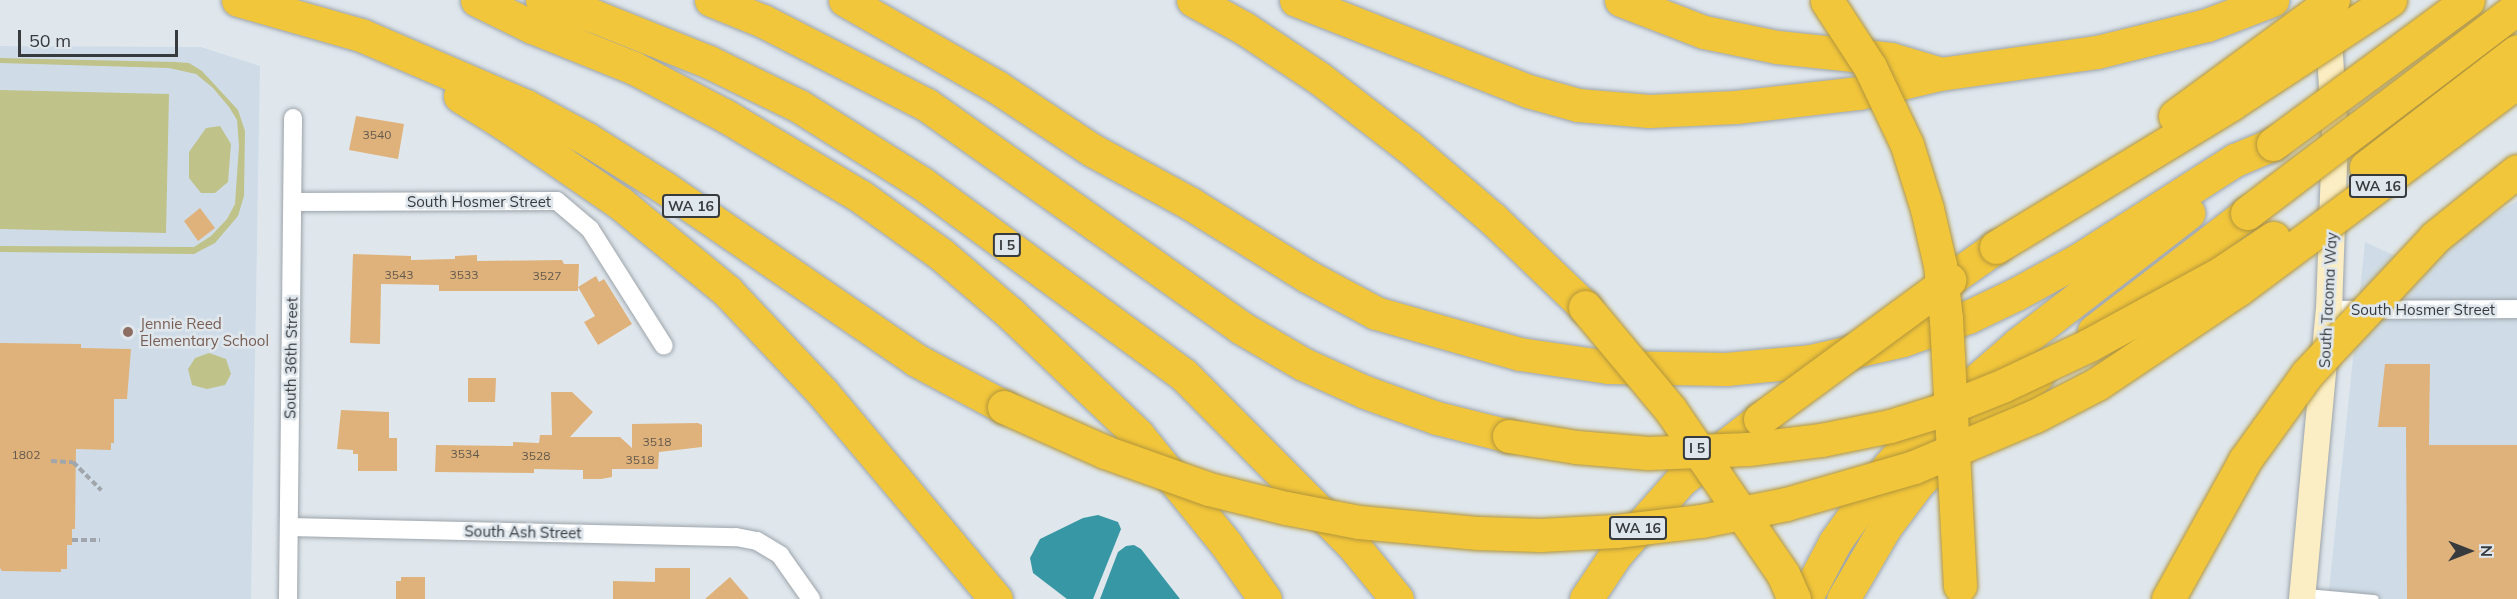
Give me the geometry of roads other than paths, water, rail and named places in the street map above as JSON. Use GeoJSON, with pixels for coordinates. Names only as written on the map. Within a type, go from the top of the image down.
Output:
{"type":"FeatureCollection","features":[{"type":"Feature","properties":{"kind":"highway"},"geometry":{"type":"LineString","coordinates":[[238,0],[362,35],[506,124],[570,168],[668,241],[727,291],[823,393],[996,599]]}},
{"type":"Feature","properties":{"kind":"highway"},"geometry":{"type":"LineString","coordinates":[[477,0],[532,27],[634,68],[724,115],[860,196],[942,255],[1010,313],[1138,435],[1226,544],[1265,599]]}},
{"type":"Feature","properties":{"kind":"highway","name":"I 5"},"geometry":{"type":"LineString","coordinates":[[542,0],[594,16],[709,62],[799,106],[924,184],[1183,374],[1352,543],[1397,599]]}},
{"type":"Feature","properties":{"kind":"highway"},"geometry":{"type":"LineString","coordinates":[[711,0],[773,26],[927,105],[1240,327],[1303,364],[1365,392],[1437,418],[1509,436],[1576,447],[1648,453],[1748,449],[1844,435],[1890,426],[1942,411],[2001,386],[2089,345],[2221,273],[2283,231],[2517,51]]}},
{"type":"Feature","properties":{"kind":"highway"},"geometry":{"type":"LineString","coordinates":[[845,0],[997,87],[1092,150],[1191,204],[1307,276],[1376,313],[1520,354],[1608,367],[1726,369],[1762,366],[1810,361],[1903,340],[1968,317],[2016,294],[2080,260],[2235,160],[2273,144]]}},
{"type":"Feature","properties":{"kind":"highway","name":"I 5"},"geometry":{"type":"LineString","coordinates":[[1193,0],[1244,28],[1319,78],[1409,147],[1493,219],[1585,307],[1670,409],[1783,574],[1794,599]]}},
{"type":"Feature","properties":{"kind":"highway"},"geometry":{"type":"LineString","coordinates":[[1296,0],[1528,91],[1578,105],[1649,111],[1736,107],[1859,93],[1940,74],[2097,52],[2208,26],[2272,0]]}},
{"type":"Feature","properties":{"kind":"highway"},"geometry":{"type":"LineString","coordinates":[[1621,0],[1704,32],[1777,47],[1891,59],[1940,74]]}},
{"type":"Feature","properties":{"kind":"highway"},"geometry":{"type":"LineString","coordinates":[[1826,0],[1870,67],[1907,145],[1940,265],[1946,319],[1960,593]]}},
{"type":"Feature","properties":{"kind":"highway"},"geometry":{"type":"LineString","coordinates":[[2140,42],[2222,0]]}},
{"type":"Feature","properties":{"kind":"highway"},"geometry":{"type":"LineString","coordinates":[[1586,599],[1616,554],[1673,489],[1760,419],[2333,0]]}},
{"type":"Feature","properties":{"kind":"highway"},"geometry":{"type":"LineString","coordinates":[[1996,247],[2231,104],[2390,0]]}},
{"type":"Feature","properties":{"kind":"highway"},"geometry":{"type":"LineString","coordinates":[[1805,599],[1835,542],[1888,466],[1923,427],[2018,344],[2244,170],[2273,144],[2468,0]]}},
{"type":"Feature","properties":{"kind":"highway"},"geometry":{"type":"LineString","coordinates":[[1843,599],[1885,528],[1918,483],[1970,432],[2020,389],[2247,213],[2517,8]]}},
{"type":"Feature","properties":{"kind":"highway","name":"WA 16"},"geometry":{"type":"LineString","coordinates":[[362,35],[526,106],[587,139],[665,188],[916,360],[1004,407],[1104,452],[1209,489],[1286,508],[1359,522],[1478,533],[1540,535],[1616,531],[1701,521],[1786,504],[1914,466],[2035,416],[2097,384],[2230,296],[2517,82]]}},
{"type":"Feature","properties":{"kind":"highway"},"geometry":{"type":"LineString","coordinates":[[2168,599],[2245,459],[2307,374],[2434,237],[2517,171]]}},
{"type":"Feature","properties":{"kind":"main road","name":"South Tacoma Way"},"geometry":{"type":"LineString","coordinates":[[2302,596],[2329,310],[2335,135],[2326,0]]}},
{"type":"Feature","properties":{"kind":"street","name":"South 36th Street"},"geometry":{"type":"LineString","coordinates":[[288,599],[293,118]]}},
{"type":"Feature","properties":{"kind":"street","name":"South Hosmer Street"},"geometry":{"type":"LineString","coordinates":[[293,202],[557,201],[590,229],[664,346]]}},
{"type":"Feature","properties":{"kind":"street","name":"South Hosmer Street"},"geometry":{"type":"LineString","coordinates":[[2329,310],[2517,309]]}},
{"type":"Feature","properties":{"kind":"street","name":"South Ash Street"},"geometry":{"type":"LineString","coordinates":[[289,527],[703,535],[757,541],[772,548],[785,561],[811,599]]}},
{"type":"Feature","properties":{"kind":"lane"},"geometry":{"type":"LineString","coordinates":[[2302,596],[2374,599]]}},
{"type":"Feature","properties":{"kind":"water"},"geometry":{"type":"Polygon","coordinates":[[[1098,515],[1118,522],[1121,529],[1093,599],[1067,599],[1033,573],[1030,558],[1040,539],[1083,518],[1098,515]]]}},
{"type":"Feature","properties":{"kind":"water"},"geometry":{"type":"Polygon","coordinates":[[[1134,545],[1141,549],[1180,599],[1100,599],[1118,552],[1126,546],[1134,545]]]}},
{"type":"Feature","properties":{"kind":"place","name":"Jennie Reed Elementary School"},"geometry":{"type":"Point","coordinates":[128,332]}}]}
